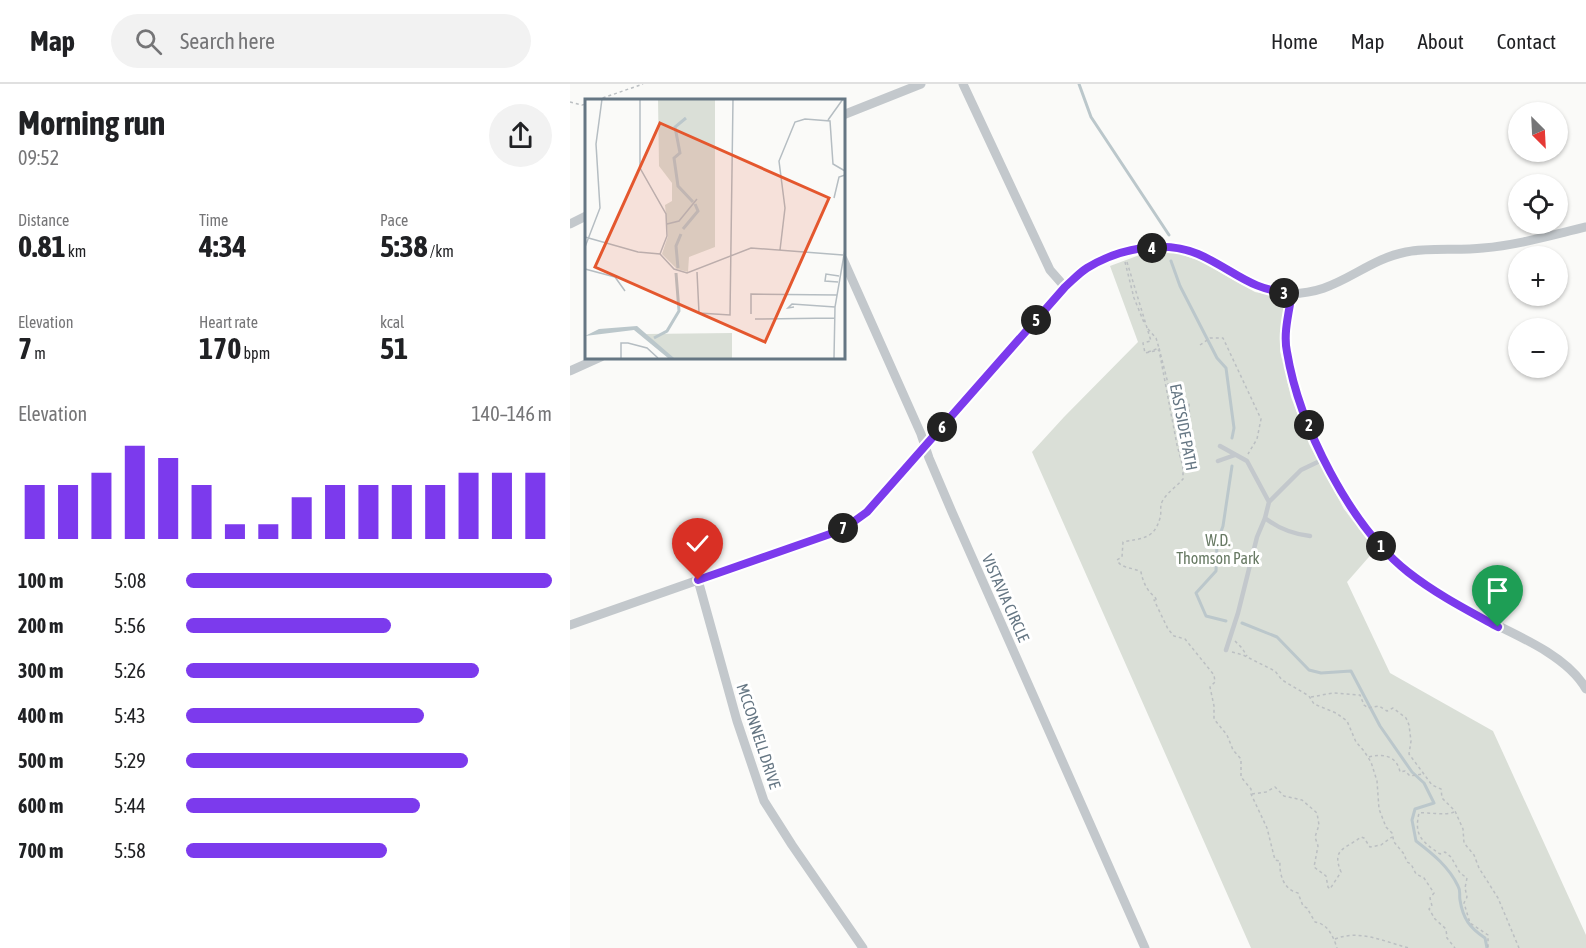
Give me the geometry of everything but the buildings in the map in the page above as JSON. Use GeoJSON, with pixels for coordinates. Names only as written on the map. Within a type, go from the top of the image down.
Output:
{"type":"FeatureCollection","features":[{"type":"Feature","properties":{"kind":"street"},"geometry":{"type":"LineString","coordinates":[[844,115],[921,84]]}},
{"type":"Feature","properties":{"kind":"street"},"geometry":{"type":"LineString","coordinates":[[963,84],[1050,270],[1065,287]]}},
{"type":"Feature","properties":{"kind":"street"},"geometry":{"type":"LineString","coordinates":[[570,224],[585,216]]}},
{"type":"Feature","properties":{"kind":"street"},"geometry":{"type":"LineString","coordinates":[[570,625],[830,534],[849,525],[867,512],[1065,287],[1085,269],[1111,256],[1145,248],[1170,247],[1199,254],[1257,287],[1292,293],[1310,292],[1330,286],[1388,257],[1406,252],[1503,246],[1586,227]]}},
{"type":"Feature","properties":{"kind":"street","name":"VISTAVIA CIRCLE"},"geometry":{"type":"LineString","coordinates":[[844,261],[1145,948]]}},
{"type":"Feature","properties":{"kind":"street"},"geometry":{"type":"LineString","coordinates":[[1292,293],[1286,350],[1297,396],[1350,508],[1374,539],[1407,572],[1454,604],[1560,660],[1582,681],[1586,689]]}},
{"type":"Feature","properties":{"kind":"street"},"geometry":{"type":"LineString","coordinates":[[570,371],[599,358]]}},
{"type":"Feature","properties":{"kind":"street","name":"MCCONNELL DRIVE"},"geometry":{"type":"LineString","coordinates":[[698,580],[741,732],[764,801],[792,846],[863,948]]}},
{"type":"Feature","properties":{"kind":"lane"},"geometry":{"type":"LineString","coordinates":[[1220,446],[1247,461],[1269,502]]}},
{"type":"Feature","properties":{"kind":"lane"},"geometry":{"type":"LineString","coordinates":[[1218,461],[1235,455]]}},
{"type":"Feature","properties":{"kind":"lane"},"geometry":{"type":"LineString","coordinates":[[1226,650],[1269,502],[1301,470],[1325,459]]}},
{"type":"Feature","properties":{"kind":"lane"},"geometry":{"type":"LineString","coordinates":[[1265,518],[1277,528],[1298,535],[1310,536]]}},
{"type":"Feature","properties":{"kind":"path"},"geometry":{"type":"LineString","coordinates":[[600,99],[643,84]]}},
{"type":"Feature","properties":{"kind":"path"},"geometry":{"type":"LineString","coordinates":[[570,102],[585,104]]}},
{"type":"Feature","properties":{"kind":"path"},"geometry":{"type":"LineString","coordinates":[[1126,261],[1134,298],[1159,348],[1174,407],[1190,401],[1190,430]]}},
{"type":"Feature","properties":{"kind":"path","name":"EASTSIDE PATH"},"geometry":{"type":"LineString","coordinates":[[1147,327],[1151,341],[1143,344],[1145,353],[1159,350],[1184,479],[1163,499],[1160,518],[1154,529],[1140,540],[1123,542],[1122,557],[1117,560],[1124,567],[1141,572],[1142,580],[1155,597],[1157,601],[1154,600],[1168,629],[1174,636],[1185,639],[1214,675],[1215,682],[1210,687],[1214,719],[1230,739],[1233,750],[1241,759],[1241,777],[1251,789],[1251,794],[1267,828],[1275,860],[1280,861],[1282,882],[1293,892],[1298,893],[1303,906],[1307,908],[1314,921],[1322,924],[1332,933],[1337,948]]}},
{"type":"Feature","properties":{"kind":"path"},"geometry":{"type":"LineString","coordinates":[[1200,345],[1210,338],[1223,339],[1261,419],[1257,439],[1250,450],[1247,461]]}},
{"type":"Feature","properties":{"kind":"path"},"geometry":{"type":"LineString","coordinates":[[1147,352],[1159,348]]}},
{"type":"Feature","properties":{"kind":"path"},"geometry":{"type":"LineString","coordinates":[[1231,637],[1247,657]]}},
{"type":"Feature","properties":{"kind":"path"},"geometry":{"type":"LineString","coordinates":[[1226,650],[1247,657],[1275,671],[1282,680],[1310,698],[1314,704],[1336,713],[1347,721],[1356,742],[1368,757],[1377,782],[1379,809],[1386,827],[1416,874],[1433,889],[1434,893],[1430,898],[1432,903],[1430,913],[1446,929],[1447,938],[1455,948]]}},
{"type":"Feature","properties":{"kind":"path"},"geometry":{"type":"LineString","coordinates":[[1310,698],[1334,693],[1360,695],[1364,705],[1368,708],[1380,706],[1387,711],[1393,708],[1406,718],[1410,729],[1409,753],[1421,774],[1432,785],[1441,789],[1442,798],[1455,811],[1463,829],[1464,843],[1474,855],[1479,868],[1494,890],[1519,948]]}},
{"type":"Feature","properties":{"kind":"path"},"geometry":{"type":"LineString","coordinates":[[1368,757],[1383,754],[1392,757],[1400,771],[1405,771],[1410,776],[1421,774]]}},
{"type":"Feature","properties":{"kind":"path"},"geometry":{"type":"LineString","coordinates":[[1251,794],[1266,792],[1275,787],[1284,796],[1300,799],[1313,808],[1317,813],[1318,825],[1315,837],[1318,846],[1314,867],[1326,876],[1330,889],[1341,872],[1337,865],[1338,855],[1342,849],[1361,837],[1364,837],[1370,847],[1388,842],[1393,836]]}},
{"type":"Feature","properties":{"kind":"path"},"geometry":{"type":"LineString","coordinates":[[1455,811],[1431,815],[1419,813],[1417,832],[1423,842],[1432,849],[1440,854],[1445,852],[1449,854],[1456,868],[1467,878],[1465,888],[1467,897],[1464,905],[1470,923],[1488,935],[1488,948]]}},
{"type":"Feature","properties":{"kind":"path"},"geometry":{"type":"LineString","coordinates":[[1334,940],[1347,936],[1365,936],[1409,948]]}},
{"type":"Feature","properties":{"kind":"green space","name":"W.D. Thomson Park"},"geometry":{"type":"Polygon","coordinates":[[[1173,252],[1198,260],[1255,292],[1284,298],[1280,351],[1291,397],[1309,444],[1344,509],[1375,550],[1347,582],[1390,673],[1493,731],[1586,935],[1586,948],[1251,948],[1032,452],[1138,342],[1110,266],[1145,253],[1173,252]]]}},
{"type":"Feature","properties":{"kind":"waterway"},"geometry":{"type":"LineString","coordinates":[[1079,84],[1091,117],[1169,235]]}},
{"type":"Feature","properties":{"kind":"waterway"},"geometry":{"type":"LineString","coordinates":[[1171,261],[1180,286],[1217,358],[1226,368],[1234,428],[1232,438]]}},
{"type":"Feature","properties":{"kind":"waterway"},"geometry":{"type":"LineString","coordinates":[[1226,621],[1206,616],[1196,593],[1216,571],[1217,543],[1223,526],[1232,466]]}},
{"type":"Feature","properties":{"kind":"waterway"},"geometry":{"type":"LineString","coordinates":[[1242,623],[1277,637],[1309,670],[1321,673],[1351,671],[1380,726],[1412,772],[1424,783],[1434,803],[1415,809],[1412,820],[1416,841],[1440,861],[1454,879],[1459,890],[1465,918],[1471,927],[1485,938],[1487,948]]}},
{"type":"Feature","properties":{"kind":"route"},"geometry":{"type":"LineString","coordinates":[[698,580],[830,534],[849,525],[867,512],[1065,287],[1085,269],[1111,256],[1134,250],[1170,247],[1199,254],[1257,287],[1273,292],[1292,293],[1286,350],[1297,396],[1316,441],[1350,508],[1374,539],[1407,572],[1454,604],[1498,627]]}}]}
